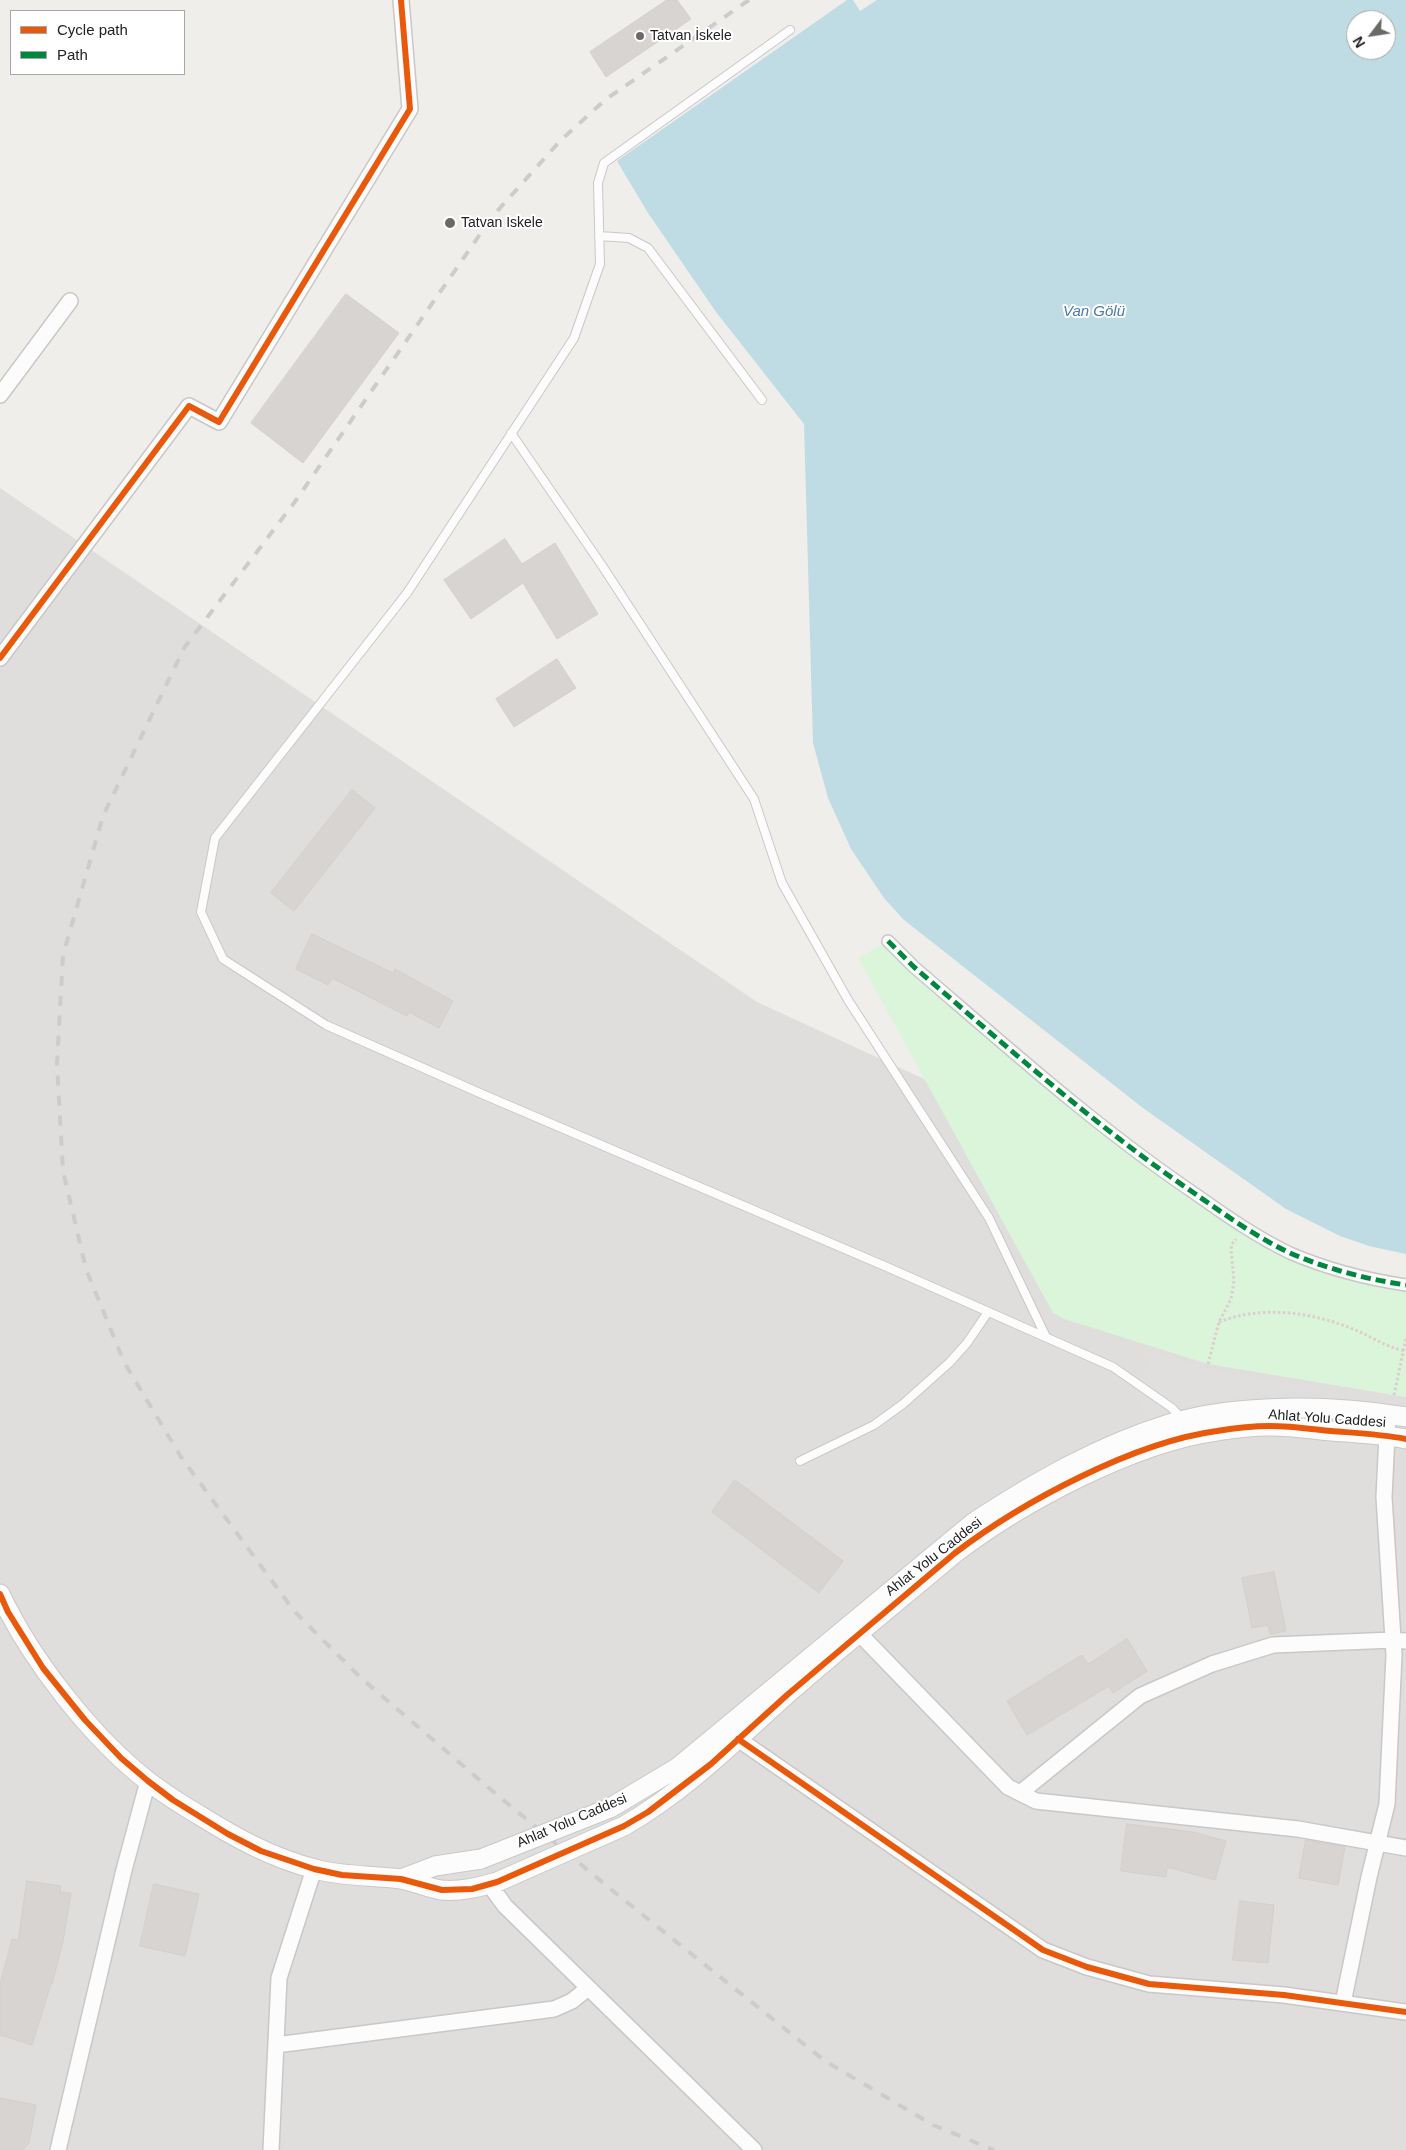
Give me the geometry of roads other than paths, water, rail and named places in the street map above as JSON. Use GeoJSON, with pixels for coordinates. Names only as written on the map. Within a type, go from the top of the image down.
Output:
{"type":"FeatureCollection","features":[{"type":"Feature","properties":{"kind":"street"},"geometry":{"type":"LineString","coordinates":[[0,658],[189,406],[219,422],[410,109],[402,0]]}},
{"type":"Feature","properties":{"kind":"street"},"geometry":{"type":"LineString","coordinates":[[0,395],[70,301]]}},
{"type":"Feature","properties":{"kind":"street"},"geometry":{"type":"LineString","coordinates":[[888,941],[929,980],[1097,1121],[1171,1177],[1248,1228],[1289,1252],[1358,1276],[1406,1285]]}},
{"type":"Feature","properties":{"kind":"street","name":"Ahlat Yolu Caddesi"},"geometry":{"type":"LineString","coordinates":[[401,1879],[442,1890],[472,1889],[493,1883],[624,1826],[648,1812],[677,1791],[738,1739],[854,1628],[972,1523],[1068,1465],[1127,1438],[1184,1421],[1218,1414],[1274,1409],[1340,1409],[1397,1415]]}},
{"type":"Feature","properties":{"kind":"street"},"geometry":{"type":"LineString","coordinates":[[1343,2003],[1387,1804],[1400,1640],[1384,1497],[1386,1435],[1397,1415]]}},
{"type":"Feature","properties":{"kind":"street","name":"Ahlat Yolu Caddesi"},"geometry":{"type":"LineString","coordinates":[[401,1879],[435,1866],[481,1859],[610,1808],[677,1768],[854,1628],[983,1532],[1057,1489],[1108,1465],[1174,1440],[1216,1431],[1270,1426],[1406,1438]]}},
{"type":"Feature","properties":{"kind":"street"},"geometry":{"type":"LineString","coordinates":[[0,1594],[8,1612],[43,1668],[85,1720],[121,1758],[148,1782],[228,1834],[260,1851],[314,1869],[342,1875],[401,1879]]}},
{"type":"Feature","properties":{"kind":"street"},"geometry":{"type":"LineString","coordinates":[[854,1628],[1008,1787],[1036,1801],[1298,1829],[1406,1848]]}},
{"type":"Feature","properties":{"kind":"street"},"geometry":{"type":"LineString","coordinates":[[1020,1793],[1140,1696],[1212,1664],[1273,1645],[1400,1640]]}},
{"type":"Feature","properties":{"kind":"street"},"geometry":{"type":"LineString","coordinates":[[738,1739],[1043,1950],[1087,1966],[1149,1984],[1284,1994],[1406,2012]]}},
{"type":"Feature","properties":{"kind":"street"},"geometry":{"type":"LineString","coordinates":[[58,2150],[124,1870],[148,1782]]}},
{"type":"Feature","properties":{"kind":"street"},"geometry":{"type":"LineString","coordinates":[[271,2150],[279,1978],[314,1869]]}},
{"type":"Feature","properties":{"kind":"street"},"geometry":{"type":"LineString","coordinates":[[493,1883],[505,1906],[754,2150]]}},
{"type":"Feature","properties":{"kind":"street"},"geometry":{"type":"LineString","coordinates":[[276,2045],[554,2010],[572,2002],[588,1988]]}},
{"type":"Feature","properties":{"kind":"lane"},"geometry":{"type":"LineString","coordinates":[[790,30],[604,163],[598,183],[600,264],[574,338],[407,593],[215,838],[201,912],[223,960],[326,1025],[1113,1367],[1172,1408],[1197,1435]]}},
{"type":"Feature","properties":{"kind":"lane"},"geometry":{"type":"LineString","coordinates":[[600,236],[629,238],[648,248],[762,400]]}},
{"type":"Feature","properties":{"kind":"lane"},"geometry":{"type":"LineString","coordinates":[[511,433],[603,567],[754,799],[782,883],[848,1000],[988,1218],[1046,1337]]}},
{"type":"Feature","properties":{"kind":"lane"},"geometry":{"type":"LineString","coordinates":[[800,1461],[874,1425],[903,1404],[949,1363],[967,1343],[988,1312]]}},
{"type":"Feature","properties":{"kind":"water","name":"Van Gölü"},"geometry":{"type":"Polygon","coordinates":[[[847,0],[853,0],[860,11],[877,0],[1406,0],[1406,1254],[1369,1246],[1340,1236],[1286,1209],[1143,1108],[904,920],[884,898],[851,849],[828,798],[813,743],[804,424],[716,312],[648,213],[617,161],[847,0]]]}},
{"type":"Feature","properties":{"kind":"railway"},"geometry":{"type":"LineString","coordinates":[[749,0],[605,100],[560,141],[492,217],[294,503],[184,648],[103,816],[63,955],[57,1064],[63,1171],[86,1269],[124,1362],[181,1457],[294,1611],[360,1677],[496,1794],[613,1891],[825,2061],[933,2125],[994,2150]]}},
{"type":"Feature","properties":{"kind":"place","name":"Tatvan İskele"},"geometry":{"type":"Point","coordinates":[640,36]}},
{"type":"Feature","properties":{"kind":"place","name":"Tatvan Iskele"},"geometry":{"type":"Point","coordinates":[450,223]}}]}
